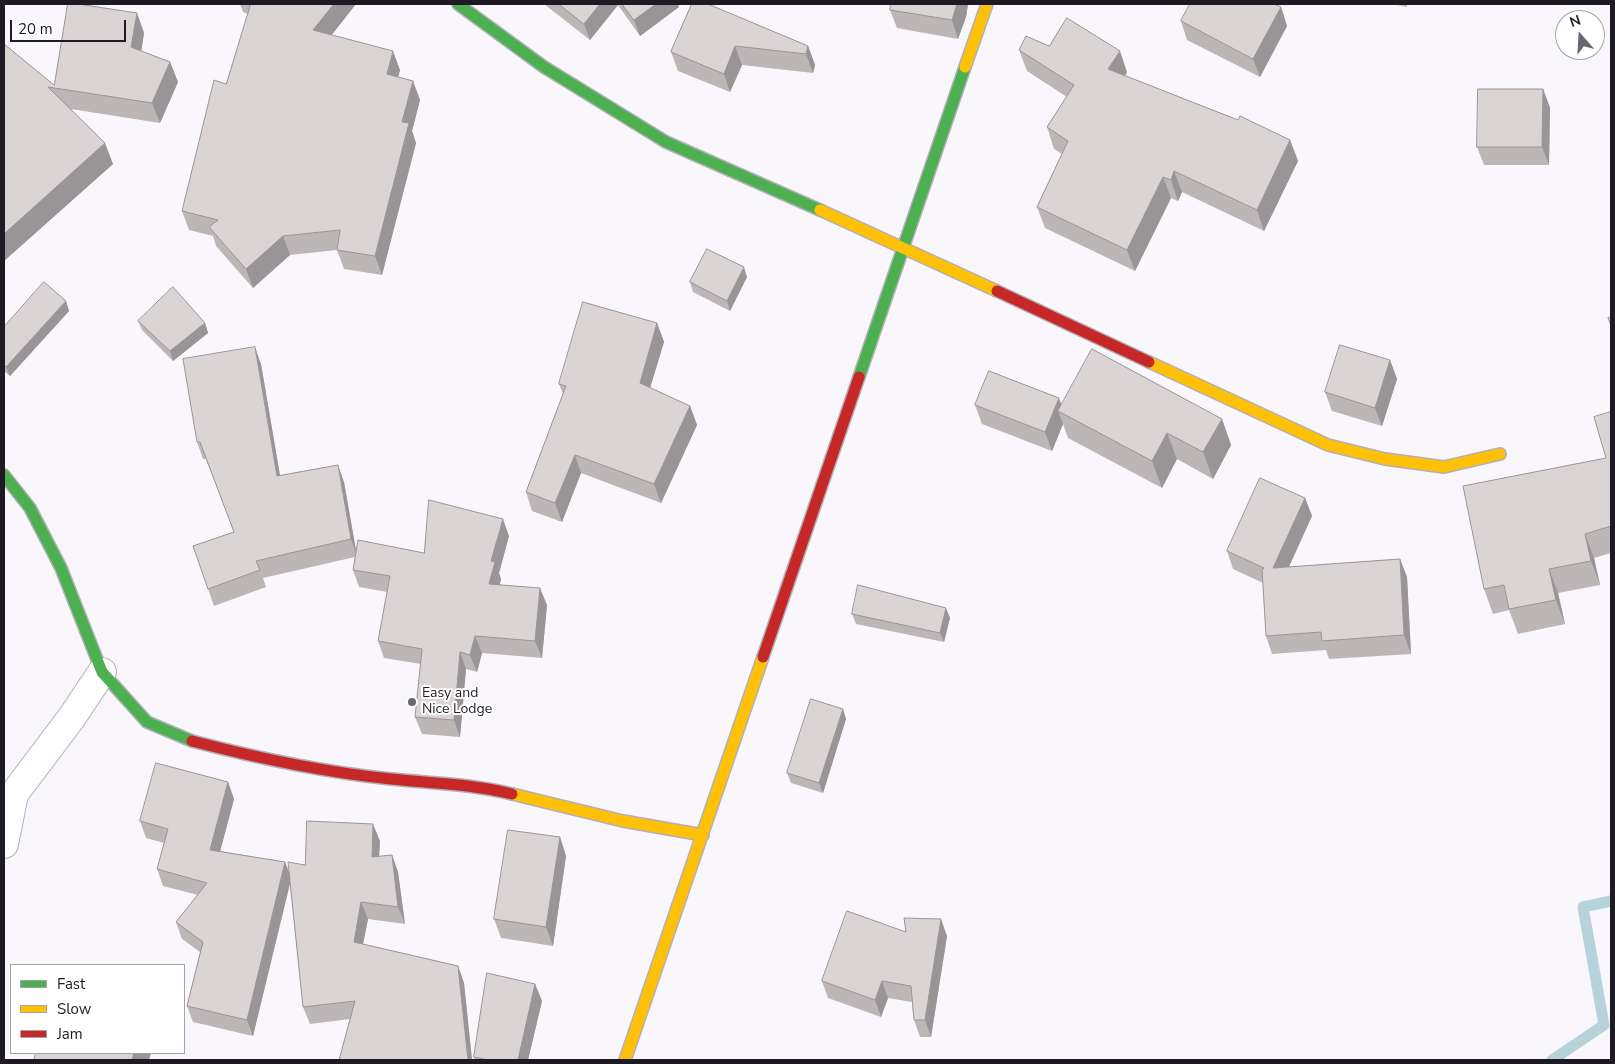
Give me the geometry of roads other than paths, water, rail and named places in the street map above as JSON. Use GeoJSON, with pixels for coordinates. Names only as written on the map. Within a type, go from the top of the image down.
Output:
{"type":"FeatureCollection","features":[{"type":"Feature","properties":{"kind":"street"},"geometry":{"type":"LineString","coordinates":[[625,1060],[987,4]]}},
{"type":"Feature","properties":{"kind":"street"},"geometry":{"type":"LineString","coordinates":[[461,5],[544,67],[666,142],[904,248],[1328,445],[1385,459],[1444,467],[1500,454]]}},
{"type":"Feature","properties":{"kind":"street"},"geometry":{"type":"LineString","coordinates":[[4,475],[30,508],[61,568],[102,672],[147,722],[188,740],[323,770],[490,788],[623,821],[703,835]]}},
{"type":"Feature","properties":{"kind":"street"},"geometry":{"type":"LineString","coordinates":[[4,844],[14,794],[72,717],[102,672]]}},
{"type":"Feature","properties":{"kind":"waterway"},"geometry":{"type":"LineString","coordinates":[[1552,1060],[1604,1025],[1583,907],[1611,901]]}},
{"type":"Feature","properties":{"kind":"place","name":"Easy and Nice Lodge"},"geometry":{"type":"Point","coordinates":[412,702]}}]}
